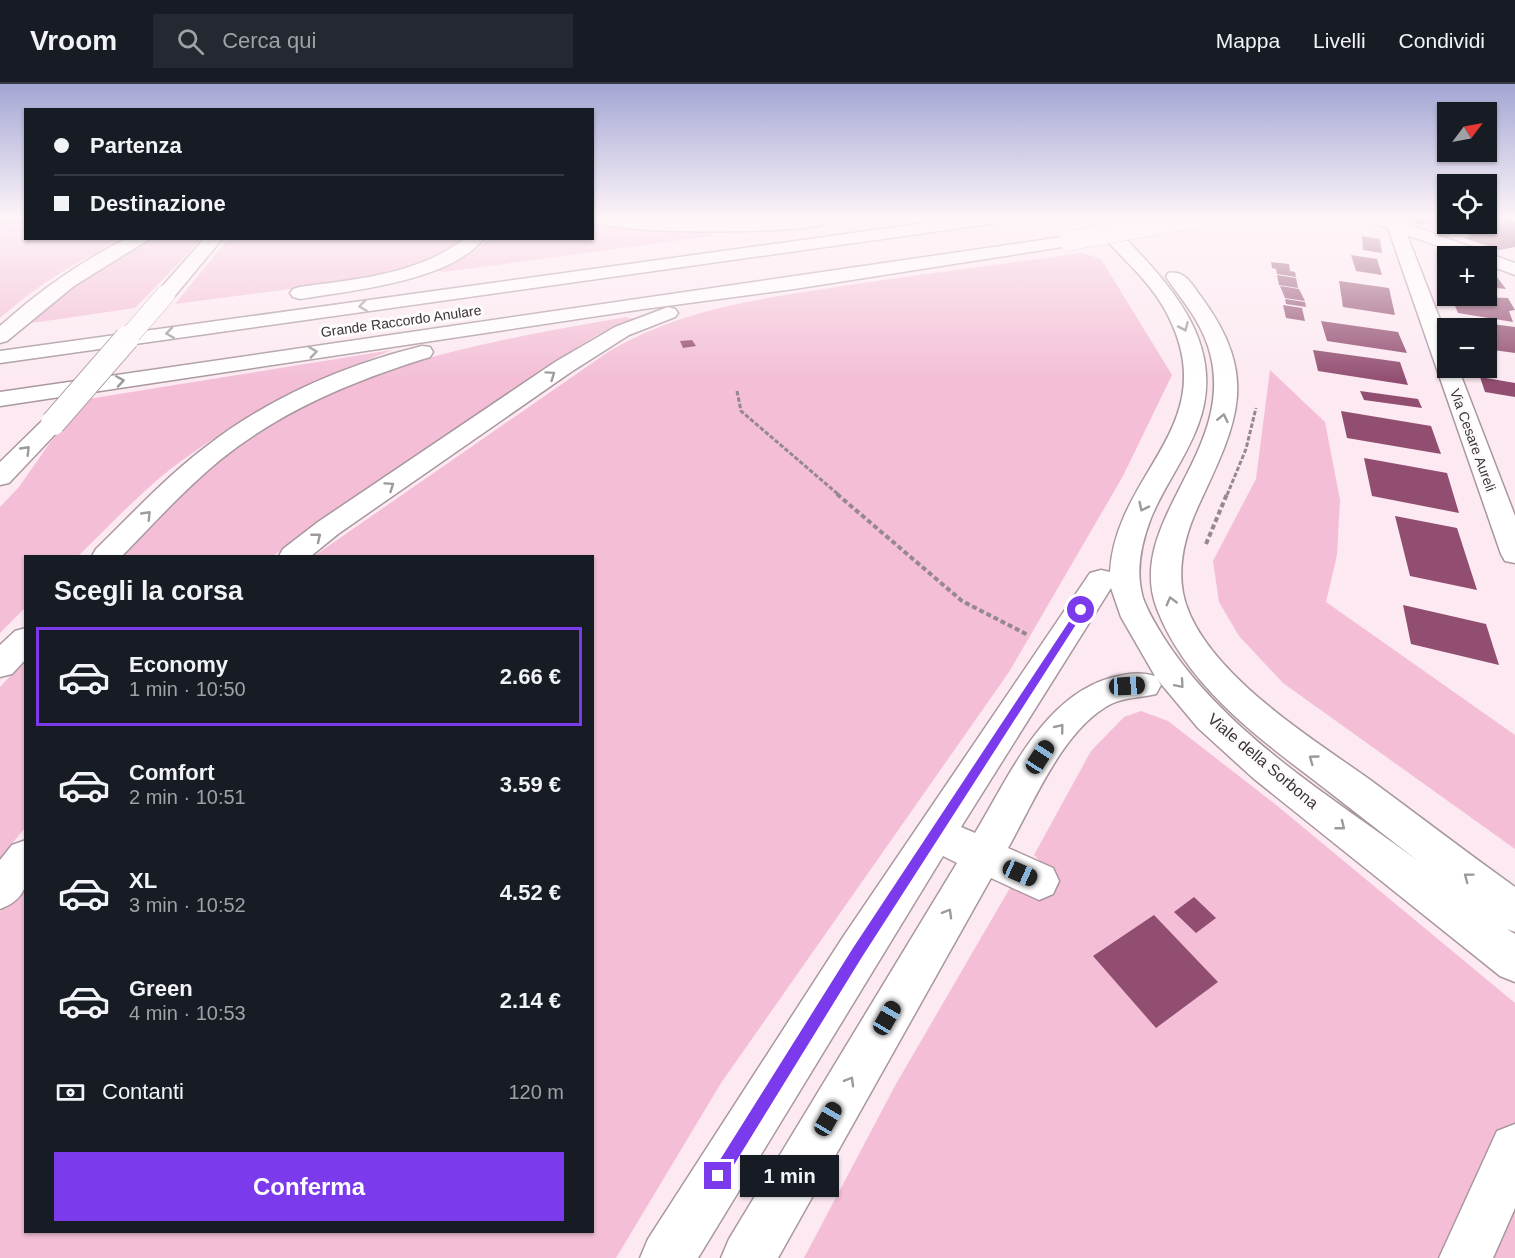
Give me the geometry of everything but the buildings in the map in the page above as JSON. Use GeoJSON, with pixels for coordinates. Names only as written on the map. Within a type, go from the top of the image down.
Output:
{"type":"FeatureCollection","features":[{"type":"Feature","properties":{"kind":"main road"},"geometry":{"type":"LineString","coordinates":[[0,338],[69,278],[79,272]]}},
{"type":"Feature","properties":{"kind":"main road"},"geometry":{"type":"LineString","coordinates":[[0,477],[53,423],[185,272]]}},
{"type":"Feature","properties":{"kind":"main road"},"geometry":{"type":"LineString","coordinates":[[277,297],[408,272]]}},
{"type":"Feature","properties":{"kind":"main road"},"geometry":{"type":"LineString","coordinates":[[0,338],[485,272]]}},
{"type":"Feature","properties":{"kind":"main road","name":"Grande Raccordo Anulare"},"geometry":{"type":"LineString","coordinates":[[0,357],[610,272]]}},
{"type":"Feature","properties":{"kind":"main road","name":"Grande Raccordo Anulare"},"geometry":{"type":"LineString","coordinates":[[23,376],[765,272]]}},
{"type":"Feature","properties":{"kind":"main road"},"geometry":{"type":"LineString","coordinates":[[295,555],[335,524],[563,367],[622,331],[670,312],[855,272]]}},
{"type":"Feature","properties":{"kind":"main road","name":"Viale della Sorbona"},"geometry":{"type":"LineString","coordinates":[[1145,272],[1172,305],[1185,328],[1196,363],[1195,397],[1190,416],[1177,446],[1143,507],[1126,552],[1124,573],[1128,597],[1150,643],[1178,682],[1229,736],[1515,961]]}},
{"type":"Feature","properties":{"kind":"main road","name":"Viale della Sorbona"},"geometry":{"type":"LineString","coordinates":[[1167,272],[1198,305],[1211,326],[1223,357],[1227,395],[1220,430],[1180,515],[1171,537],[1167,556],[1168,593],[1184,631],[1217,676],[1262,719],[1515,912]]}},
{"type":"Feature","properties":{"kind":"main road","name":"Via Cesare Aureli"},"geometry":{"type":"LineString","coordinates":[[1412,272],[1515,554]]}},
{"type":"Feature","properties":{"kind":"main road"},"geometry":{"type":"LineString","coordinates":[[0,399],[644,303],[794,284]]}},
{"type":"Feature","properties":{"kind":"main road"},"geometry":{"type":"LineString","coordinates":[[107,555],[168,493],[214,452],[269,417],[322,388],[357,373],[425,351],[644,303]]}},
{"type":"Feature","properties":{"kind":"main road"},"geometry":{"type":"LineString","coordinates":[[667,1258],[858,952],[1101,580]]}},
{"type":"Feature","properties":{"kind":"main road"},"geometry":{"type":"LineString","coordinates":[[0,665],[24,641]]}},
{"type":"Feature","properties":{"kind":"main road"},"geometry":{"type":"LineString","coordinates":[[748,1258],[1048,744],[1072,714],[1103,692],[1127,686],[1144,685]]}},
{"type":"Feature","properties":{"kind":"main road"},"geometry":{"type":"LineString","coordinates":[[935,834],[1039,881]]}},
{"type":"Feature","properties":{"kind":"main road"},"geometry":{"type":"LineString","coordinates":[[0,890],[24,860]]}},
{"type":"Feature","properties":{"kind":"main road"},"geometry":{"type":"LineString","coordinates":[[1466,1258],[1515,1149]]}},
{"type":"Feature","properties":{"kind":"path"},"geometry":{"type":"LineString","coordinates":[[737,391],[741,411],[963,601],[1056,648]]}},
{"type":"Feature","properties":{"kind":"path"},"geometry":{"type":"LineString","coordinates":[[1202,552],[1249,442],[1256,415],[1256,401]]}},
{"type":"Feature","properties":{"kind":"shaded area"},"geometry":{"type":"Polygon","coordinates":[[[0,272],[63,272],[29,295],[0,318],[0,272]]]}},
{"type":"Feature","properties":{"kind":"shaded area"},"geometry":{"type":"Polygon","coordinates":[[[91,272],[170,272],[135,308],[32,323],[64,288],[91,272]]]}},
{"type":"Feature","properties":{"kind":"shaded area"},"geometry":{"type":"Polygon","coordinates":[[[201,272],[393,272],[367,279],[175,304],[201,272]]]}},
{"type":"Feature","properties":{"kind":"shaded area"},"geometry":{"type":"Polygon","coordinates":[[[942,272],[1109,272],[1172,375],[1123,476],[1009,672],[721,1083],[616,1258],[0,1258],[0,912],[24,881],[24,1233],[594,1233],[594,555],[315,555],[608,352],[636,337],[664,325],[722,307],[942,272]]]}},
{"type":"Feature","properties":{"kind":"shaded area"},"geometry":{"type":"Polygon","coordinates":[[[626,317],[634,319],[597,335],[554,362],[274,555],[125,555],[209,469],[254,435],[302,406],[353,383],[406,365],[515,338],[626,317]]]}},
{"type":"Feature","properties":{"kind":"shaded area"},"geometry":{"type":"Polygon","coordinates":[[[392,350],[304,388],[220,434],[156,481],[79,555],[24,555],[24,609],[0,633],[0,507],[19,487],[49,444],[88,399],[392,350]]]}},
{"type":"Feature","properties":{"kind":"shaded area"},"geometry":{"type":"Polygon","coordinates":[[[1270,370],[1325,422],[1340,500],[1337,555],[1326,602],[1515,735],[1515,849],[1283,683],[1239,636],[1219,602],[1213,561],[1256,479],[1270,370]]]}},
{"type":"Feature","properties":{"kind":"shaded area"},"geometry":{"type":"Polygon","coordinates":[[[24,661],[24,829],[0,858],[0,687],[24,661]]]}},
{"type":"Feature","properties":{"kind":"shaded area"},"geometry":{"type":"Polygon","coordinates":[[[1141,711],[1168,721],[1275,804],[1515,1003],[1515,1258],[804,1258],[896,1084],[1010,888],[1029,894],[1048,869],[1034,855],[1091,751],[1124,717],[1141,711]]]}},
{"type":"Feature","properties":{"kind":"route"},"geometry":{"type":"LineString","coordinates":[[718,1176],[858,952],[1081,610]]}}]}
